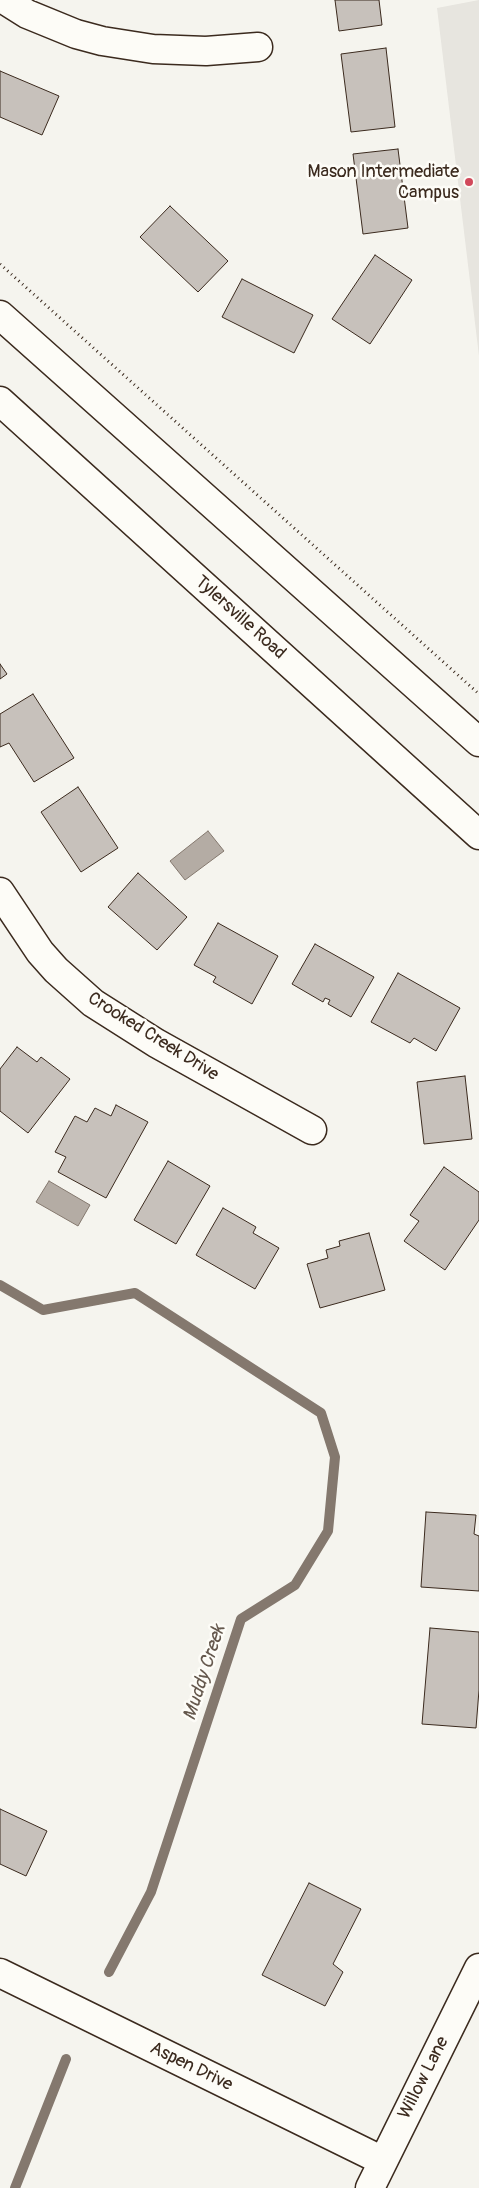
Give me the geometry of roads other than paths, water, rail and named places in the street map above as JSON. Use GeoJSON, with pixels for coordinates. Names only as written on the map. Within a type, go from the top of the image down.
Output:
{"type":"FeatureCollection","features":[{"type":"Feature","properties":{"kind":"street"},"geometry":{"type":"LineString","coordinates":[[5,0],[28,14],[76,34],[102,41],[153,50],[206,51],[258,47]]}},
{"type":"Feature","properties":{"kind":"street"},"geometry":{"type":"LineString","coordinates":[[0,314],[479,742]]}},
{"type":"Feature","properties":{"kind":"street","name":"Tylersville Road"},"geometry":{"type":"LineString","coordinates":[[0,401],[479,835]]}},
{"type":"Feature","properties":{"kind":"street","name":"Crooked Creek Drive"},"geometry":{"type":"LineString","coordinates":[[0,892],[40,952],[56,970],[94,1003],[156,1044],[312,1130]]}},
{"type":"Feature","properties":{"kind":"street","name":"Willow Lane"},"geometry":{"type":"LineString","coordinates":[[370,2188],[479,1968]]}},
{"type":"Feature","properties":{"kind":"street","name":"Aspen Drive"},"geometry":{"type":"LineString","coordinates":[[0,1973],[383,2161]]}},
{"type":"Feature","properties":{"kind":"waterway","name":"Muddy Creek"},"geometry":{"type":"LineString","coordinates":[[0,1285],[43,1310],[135,1293],[321,1413],[335,1457],[328,1531],[295,1585],[241,1619],[151,1892],[109,1972]]}},
{"type":"Feature","properties":{"kind":"waterway","name":"Muddy Creek"},"geometry":{"type":"LineString","coordinates":[[15,2188],[66,2059]]}},
{"type":"Feature","properties":{"kind":"place","name":"Mason Intermediate Campus"},"geometry":{"type":"Point","coordinates":[469,182]}}]}
